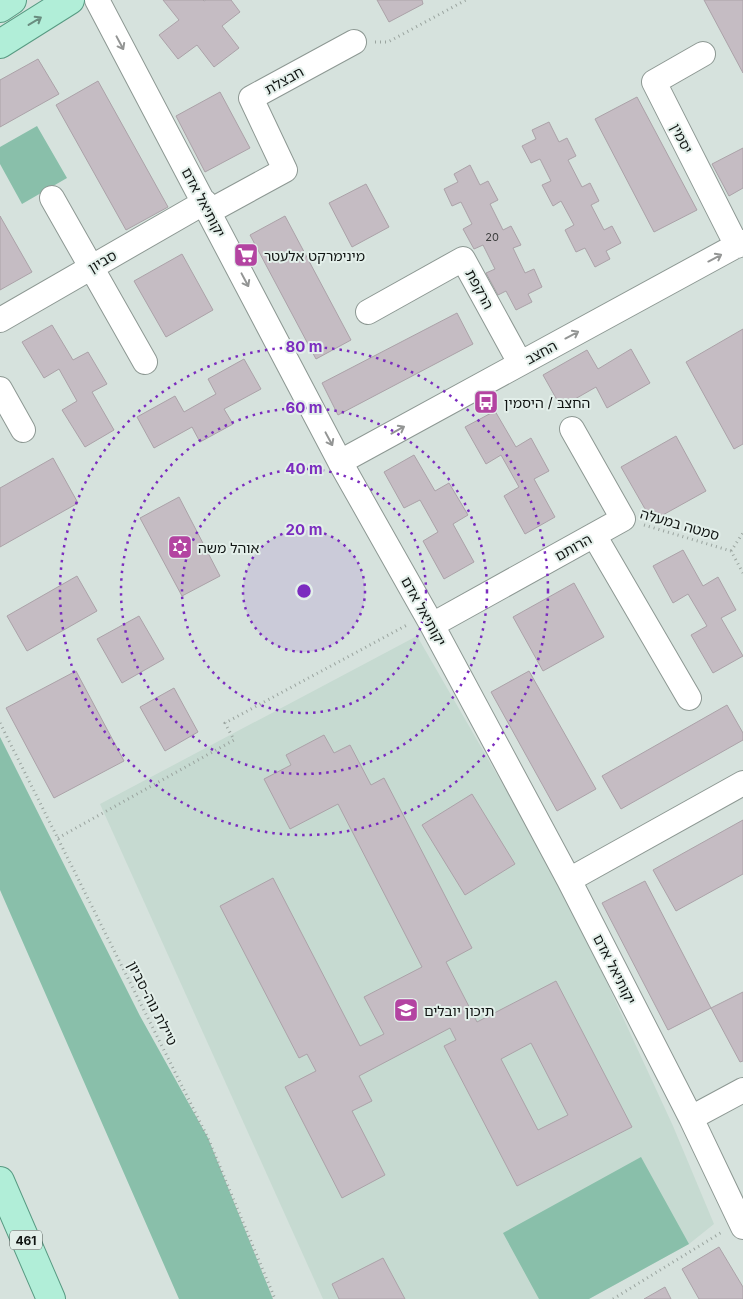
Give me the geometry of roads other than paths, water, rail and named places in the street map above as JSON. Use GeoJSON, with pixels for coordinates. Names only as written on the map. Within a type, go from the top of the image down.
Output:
{"type":"FeatureCollection","features":[{"type":"Feature","properties":{"kind":"main road"},"geometry":{"type":"LineString","coordinates":[[0,8],[12,0]]}},
{"type":"Feature","properties":{"kind":"main road"},"geometry":{"type":"LineString","coordinates":[[0,44],[70,0]]}},
{"type":"Feature","properties":{"kind":"main road","name":"461"},"geometry":{"type":"LineString","coordinates":[[0,1181],[51,1299]]}},
{"type":"Feature","properties":{"kind":"street","name":"יקותיאל אדם"},"geometry":{"type":"LineString","coordinates":[[97,0],[340,462],[429,619],[569,880],[691,1118],[741,1224]]}},
{"type":"Feature","properties":{"kind":"street","name":"חבצלת"},"geometry":{"type":"LineString","coordinates":[[207,206],[285,170],[251,98],[354,42]]}},
{"type":"Feature","properties":{"kind":"street","name":"יסמין"},"geometry":{"type":"LineString","coordinates":[[703,54],[654,82],[740,244]]}},
{"type":"Feature","properties":{"kind":"street"},"geometry":{"type":"LineString","coordinates":[[52,198],[145,362]]}},
{"type":"Feature","properties":{"kind":"street","name":"סביון"},"geometry":{"type":"LineString","coordinates":[[0,320],[91,267],[207,206]]}},
{"type":"Feature","properties":{"kind":"street","name":"החצב"},"geometry":{"type":"LineString","coordinates":[[340,462],[740,244]]}},
{"type":"Feature","properties":{"kind":"street","name":"הרקפת"},"geometry":{"type":"LineString","coordinates":[[368,312],[463,259],[520,363]]}},
{"type":"Feature","properties":{"kind":"street"},"geometry":{"type":"LineString","coordinates":[[0,389],[23,430]]}},
{"type":"Feature","properties":{"kind":"street","name":"הרותם"},"geometry":{"type":"LineString","coordinates":[[429,619],[594,535],[623,518],[572,429]]}},
{"type":"Feature","properties":{"kind":"street"},"geometry":{"type":"LineString","coordinates":[[594,535],[689,698]]}},
{"type":"Feature","properties":{"kind":"street"},"geometry":{"type":"LineString","coordinates":[[569,880],[743,783]]}},
{"type":"Feature","properties":{"kind":"street"},"geometry":{"type":"LineString","coordinates":[[691,1118],[743,1090]]}},
{"type":"Feature","properties":{"kind":"place","name":"מינימרקט אלעטר"},"geometry":{"type":"Point","coordinates":[246,255]}},
{"type":"Feature","properties":{"kind":"place","name":"החצב / היסמין"},"geometry":{"type":"Point","coordinates":[486,402]}},
{"type":"Feature","properties":{"kind":"place","name":"אוהל משה"},"geometry":{"type":"Point","coordinates":[180,547]}},
{"type":"Feature","properties":{"kind":"place","name":"תיכון יובלים"},"geometry":{"type":"Point","coordinates":[406,1010]}}]}
